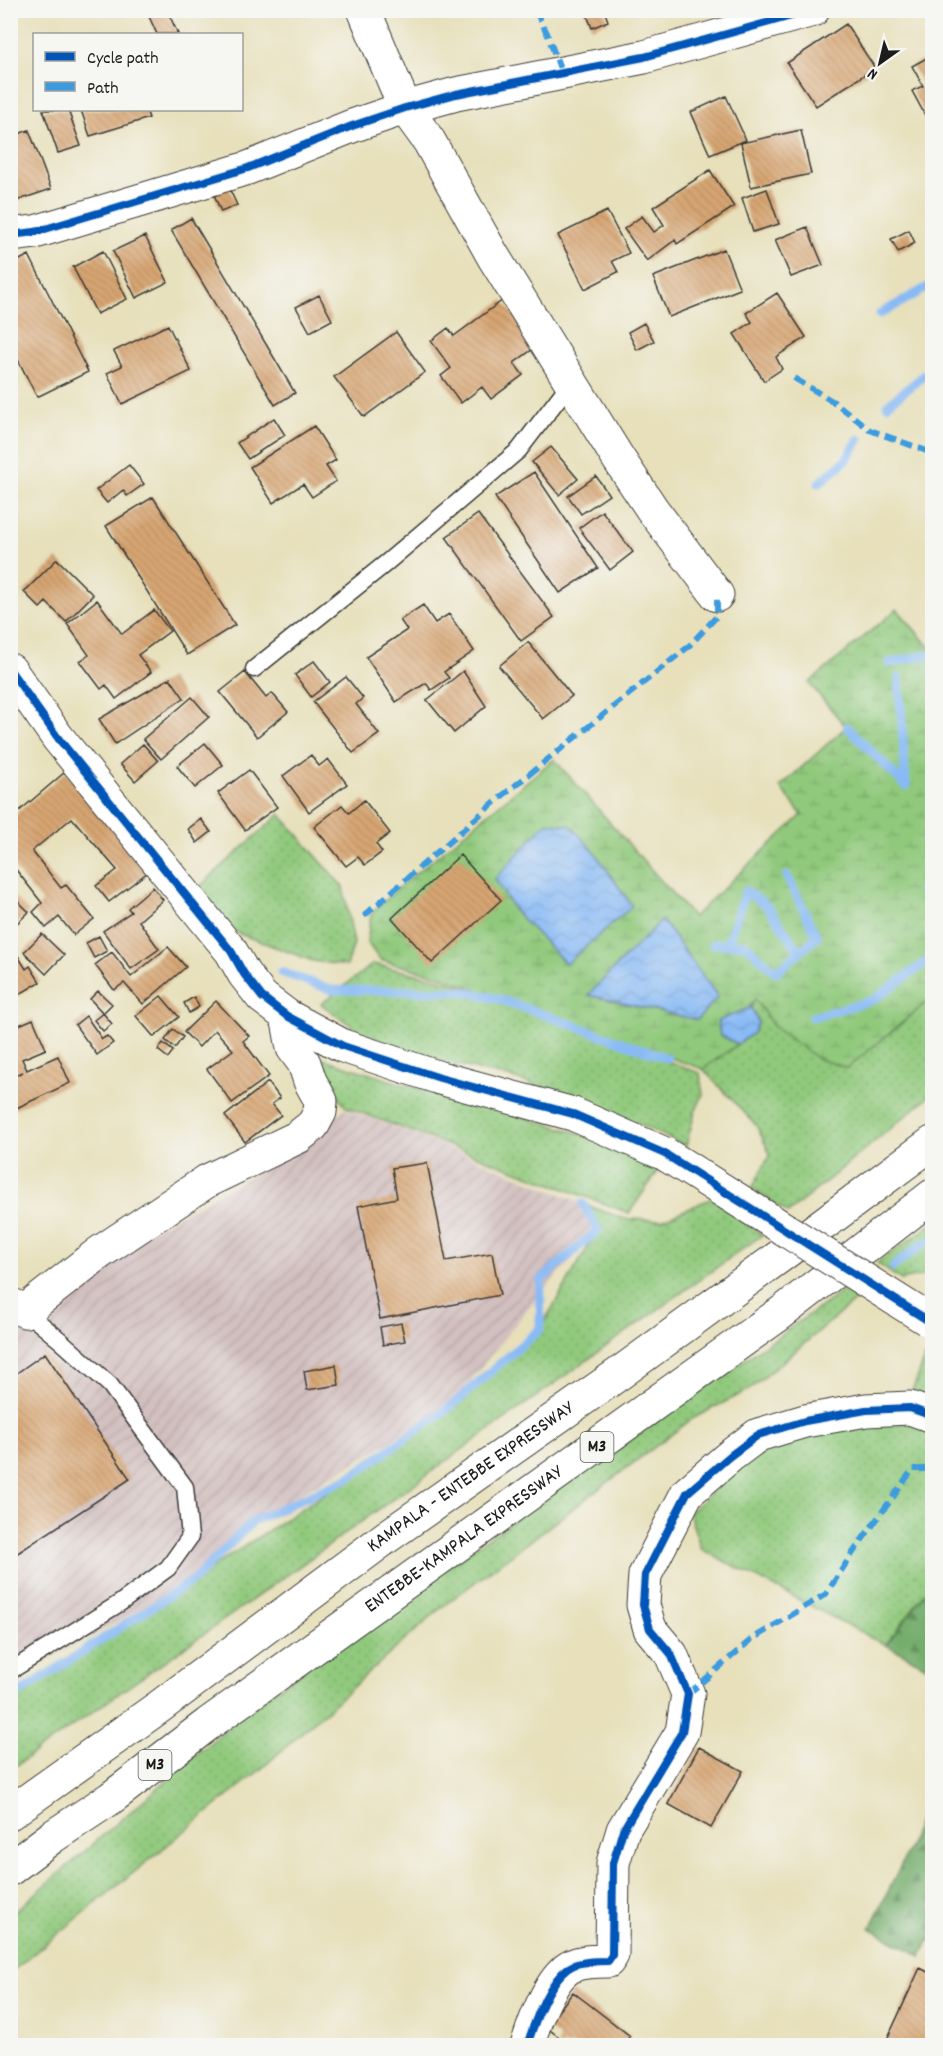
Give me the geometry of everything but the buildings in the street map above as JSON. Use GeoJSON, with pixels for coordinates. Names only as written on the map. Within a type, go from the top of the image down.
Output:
{"type":"FeatureCollection","features":[{"type":"Feature","properties":{"kind":"main road"},"geometry":{"type":"LineString","coordinates":[[364,10],[405,108],[429,141],[493,256],[652,509],[717,595]]}},
{"type":"Feature","properties":{"kind":"main road"},"geometry":{"type":"LineString","coordinates":[[10,235],[35,232],[248,168],[352,126],[456,93],[644,57],[813,10]]}},
{"type":"Feature","properties":{"kind":"main road"},"geometry":{"type":"LineString","coordinates":[[10,670],[58,738],[231,951],[244,974],[262,998],[287,1016],[342,1046],[440,1078],[573,1114],[665,1154],[930,1321]]}},
{"type":"Feature","properties":{"kind":"main road"},"geometry":{"type":"LineString","coordinates":[[18,1307],[207,1181],[298,1137],[313,1125],[320,1112],[321,1101],[310,1081],[304,1063],[292,1048],[287,1016]]}},
{"type":"Feature","properties":{"kind":"main road","name":"KAMPALA - ENTEBBE EXPRESSWAY"},"geometry":{"type":"LineString","coordinates":[[10,1813],[159,1707],[388,1536],[629,1366],[933,1143]]}},
{"type":"Feature","properties":{"kind":"main road","name":"ENTEBBE-KAMPALA EXPRESSWAY"},"geometry":{"type":"LineString","coordinates":[[52,1837],[111,1798],[208,1724],[781,1313],[933,1196]]}},
{"type":"Feature","properties":{"kind":"main road"},"geometry":{"type":"LineString","coordinates":[[526,2046],[538,2013],[561,1975],[576,1964],[608,1961],[612,1955],[613,1863],[616,1849],[622,1830],[682,1732],[688,1694],[671,1654],[651,1629],[643,1605],[645,1575],[687,1493],[729,1456],[759,1435],[805,1421],[866,1410],[910,1408],[933,1416]]}},
{"type":"Feature","properties":{"kind":"main road"},"geometry":{"type":"LineString","coordinates":[[10,1894],[52,1837]]}},
{"type":"Feature","properties":{"kind":"main road","name":"M3"},"geometry":{"type":"LineString","coordinates":[[10,1869],[52,1837]]}},
{"type":"Feature","properties":{"kind":"lane"},"geometry":{"type":"LineString","coordinates":[[254,669],[385,564],[519,450],[539,427],[571,382]]}},
{"type":"Feature","properties":{"kind":"lane"},"geometry":{"type":"LineString","coordinates":[[10,1671],[120,1603],[168,1568],[190,1537],[185,1487],[110,1385],[61,1341],[18,1307]]}},
{"type":"Feature","properties":{"kind":"shaded area"},"geometry":{"type":"Polygon","coordinates":[[[344,1109],[422,1137],[577,1201],[598,1230],[528,1308],[449,1408],[253,1521],[195,1579],[11,1680],[10,1311],[310,1142],[344,1109]]]}},
{"type":"Feature","properties":{"kind":"green space"},"geometry":{"type":"Polygon","coordinates":[[[897,609],[932,650],[932,998],[847,1068],[818,1059],[774,1027],[755,999],[748,1009],[718,1021],[720,1035],[738,1044],[703,1069],[515,1005],[444,977],[380,960],[367,942],[371,914],[397,889],[554,759],[693,917],[802,815],[780,787],[846,727],[809,683],[897,609]]]}},
{"type":"Feature","properties":{"kind":"green space"},"geometry":{"type":"Polygon","coordinates":[[[280,814],[343,887],[354,943],[347,966],[313,961],[232,931],[197,889],[280,814]]]}},
{"type":"Feature","properties":{"kind":"green space"},"geometry":{"type":"Polygon","coordinates":[[[373,964],[447,981],[700,1073],[703,1095],[695,1112],[686,1146],[602,1107],[509,1077],[444,1062],[395,1047],[362,1033],[321,1004],[373,964]]]}},
{"type":"Feature","properties":{"kind":"green space"},"geometry":{"type":"Polygon","coordinates":[[[754,998],[847,1068],[932,998],[932,1094],[788,1213],[752,1188],[770,1154],[756,1125],[703,1069],[753,1033],[758,1022],[751,1007],[754,998]]]}},
{"type":"Feature","properties":{"kind":"green space"},"geometry":{"type":"Polygon","coordinates":[[[324,1059],[389,1080],[579,1133],[661,1167],[629,1213],[346,1107],[316,1070],[324,1059]]]}},
{"type":"Feature","properties":{"kind":"green space"},"geometry":{"type":"Polygon","coordinates":[[[712,1198],[762,1235],[231,1615],[11,1769],[11,1699],[350,1477],[449,1408],[540,1329],[598,1230],[583,1204],[625,1219],[662,1220],[712,1198]]]}},
{"type":"Feature","properties":{"kind":"green space"},"geometry":{"type":"Polygon","coordinates":[[[932,1224],[932,1274],[901,1280],[877,1263],[932,1224]]]}},
{"type":"Feature","properties":{"kind":"green space"},"geometry":{"type":"Polygon","coordinates":[[[852,1285],[863,1294],[750,1389],[692,1419],[442,1607],[260,1770],[11,1972],[11,1915],[241,1716],[392,1605],[852,1285]]]}},
{"type":"Feature","properties":{"kind":"green space"},"geometry":{"type":"Polygon","coordinates":[[[932,1344],[932,1400],[912,1391],[932,1344]]]}},
{"type":"Feature","properties":{"kind":"green space"},"geometry":{"type":"Polygon","coordinates":[[[915,1423],[932,1430],[932,1583],[886,1645],[701,1549],[689,1513],[765,1443],[848,1425],[915,1423]]]}},
{"type":"Feature","properties":{"kind":"green space"},"geometry":{"type":"Polygon","coordinates":[[[932,1583],[932,1669],[886,1645],[932,1583]]]}},
{"type":"Feature","properties":{"kind":"green space"},"geometry":{"type":"Polygon","coordinates":[[[932,1782],[932,1941],[929,1940],[921,1956],[870,1928],[908,1851],[932,1782]]]}},
{"type":"Feature","properties":{"kind":"water"},"geometry":{"type":"Polygon","coordinates":[[[546,823],[570,825],[594,851],[632,906],[566,964],[514,910],[495,879],[546,823]]]}},
{"type":"Feature","properties":{"kind":"water"},"geometry":{"type":"Polygon","coordinates":[[[662,920],[718,997],[697,1020],[588,995],[662,920]]]}},
{"type":"Feature","properties":{"kind":"water"},"geometry":{"type":"Polygon","coordinates":[[[751,1007],[758,1022],[753,1033],[738,1044],[720,1035],[718,1021],[751,1007]]]}},
{"type":"Feature","properties":{"kind":"waterway"},"geometry":{"type":"LineString","coordinates":[[880,314],[928,287]]}},
{"type":"Feature","properties":{"kind":"waterway"},"geometry":{"type":"LineString","coordinates":[[887,405],[932,369]]}},
{"type":"Feature","properties":{"kind":"waterway"},"geometry":{"type":"LineString","coordinates":[[819,483],[846,460],[859,439]]}},
{"type":"Feature","properties":{"kind":"waterway"},"geometry":{"type":"LineString","coordinates":[[889,663],[932,654]]}},
{"type":"Feature","properties":{"kind":"waterway"},"geometry":{"type":"LineString","coordinates":[[847,727],[906,786],[899,678]]}},
{"type":"Feature","properties":{"kind":"waterway"},"geometry":{"type":"LineString","coordinates":[[713,944],[745,944],[776,972],[817,937],[787,876]]}},
{"type":"Feature","properties":{"kind":"waterway"},"geometry":{"type":"LineString","coordinates":[[922,889],[932,914]]}},
{"type":"Feature","properties":{"kind":"waterway"},"geometry":{"type":"LineString","coordinates":[[727,944],[746,891],[767,906],[800,952]]}},
{"type":"Feature","properties":{"kind":"waterway"},"geometry":{"type":"LineString","coordinates":[[812,1017],[873,1000],[932,958]]}},
{"type":"Feature","properties":{"kind":"waterway"},"geometry":{"type":"LineString","coordinates":[[281,972],[332,990],[461,991],[499,999],[667,1058]]}},
{"type":"Feature","properties":{"kind":"waterway"},"geometry":{"type":"LineString","coordinates":[[10,1699],[195,1579],[253,1521],[350,1477],[449,1408],[540,1329],[541,1280],[598,1230],[583,1204]]}},
{"type":"Feature","properties":{"kind":"waterway"},"geometry":{"type":"LineString","coordinates":[[893,1267],[920,1246],[932,1240]]}},
{"type":"Feature","properties":{"kind":"marked path"},"geometry":{"type":"LineString","coordinates":[[535,10],[547,33],[562,74]]}},
{"type":"Feature","properties":{"kind":"marked path"},"geometry":{"type":"LineString","coordinates":[[794,378],[837,404],[870,430],[932,453]]}},
{"type":"Feature","properties":{"kind":"marked path"},"geometry":{"type":"LineString","coordinates":[[364,916],[497,800],[688,647],[717,616],[717,595]]}},
{"type":"Feature","properties":{"kind":"marked path"},"geometry":{"type":"LineString","coordinates":[[688,1694],[752,1639],[826,1594],[913,1469],[932,1469]]}},
{"type":"Feature","properties":{"kind":"cycle path"},"geometry":{"type":"LineString","coordinates":[[10,235],[35,232],[248,168],[352,126],[405,108],[456,94],[644,57],[813,10]]}},
{"type":"Feature","properties":{"kind":"cycle path"},"geometry":{"type":"LineString","coordinates":[[10,670],[58,738],[231,951],[244,974],[262,997],[287,1016],[343,1046],[440,1078],[573,1114],[665,1154],[932,1323]]}},
{"type":"Feature","properties":{"kind":"cycle path"},"geometry":{"type":"LineString","coordinates":[[527,2046],[544,2000],[558,1978],[574,1965],[608,1961],[612,1955],[613,1863],[623,1830],[682,1732],[688,1694],[671,1654],[650,1629],[643,1605],[645,1575],[687,1493],[758,1435],[805,1421],[866,1410],[910,1408],[932,1416]]}}]}
